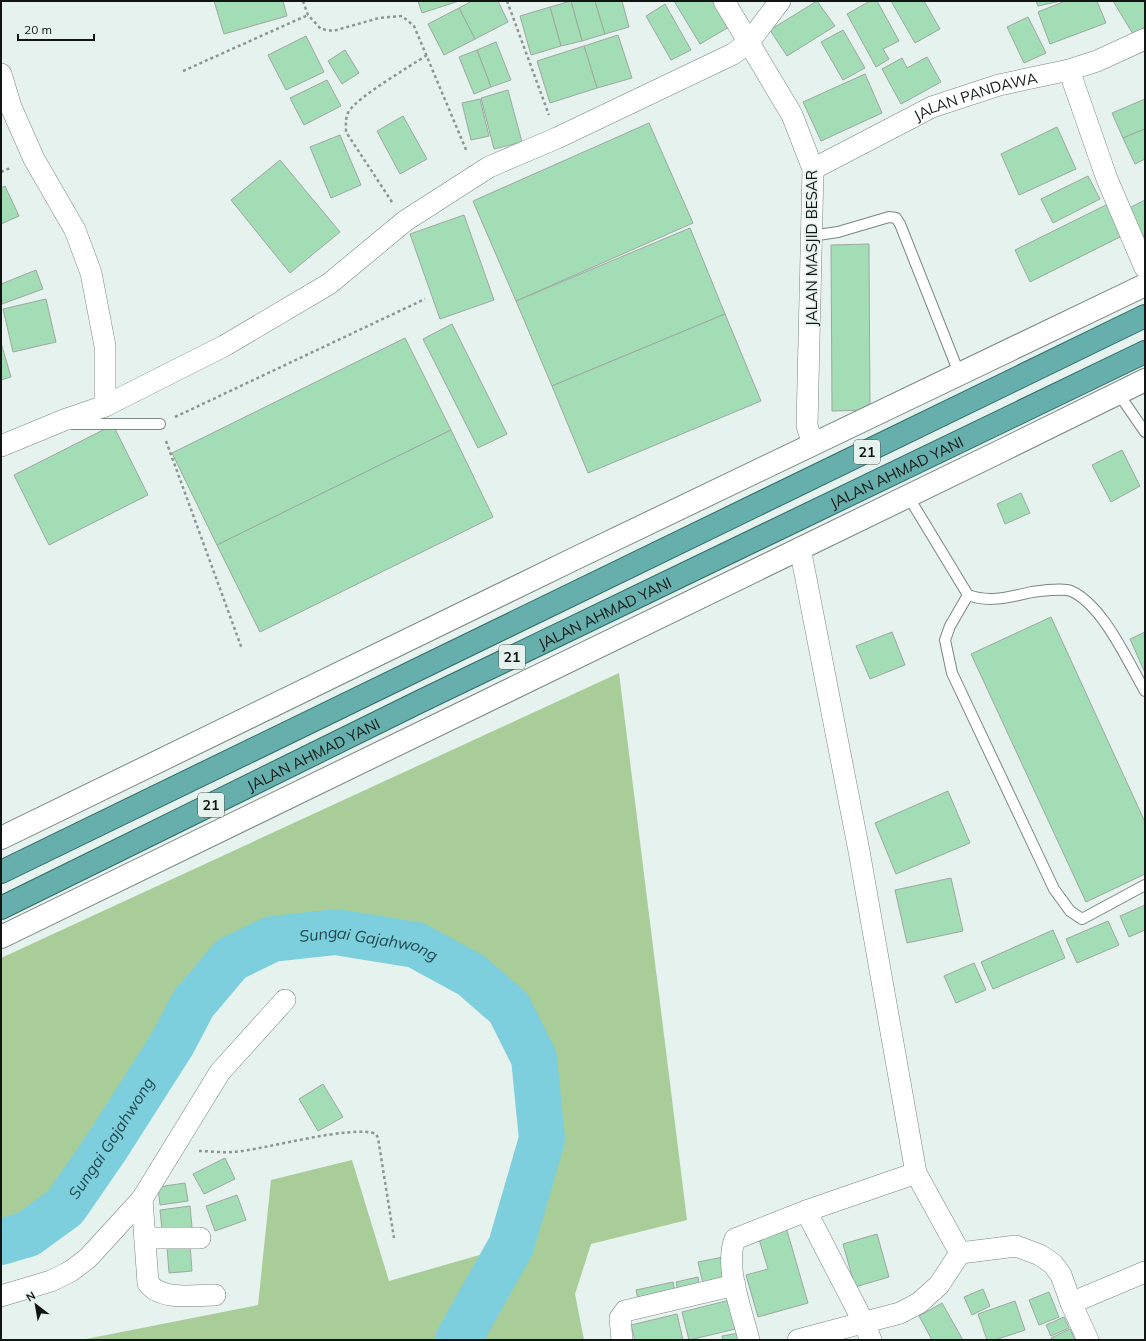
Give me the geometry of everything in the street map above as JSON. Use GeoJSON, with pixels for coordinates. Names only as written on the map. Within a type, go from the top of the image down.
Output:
{"type":"FeatureCollection","features":[{"type":"Feature","properties":{"kind":"highway","name":"JALAN AHMAD YANI"},"geometry":{"type":"LineString","coordinates":[[1,872],[1145,316]]}},
{"type":"Feature","properties":{"kind":"highway","name":"JALAN AHMAD YANI"},"geometry":{"type":"LineString","coordinates":[[1,908],[421,701],[1145,352]]}},
{"type":"Feature","properties":{"kind":"street","name":"JALAN MASJID BESAR"},"geometry":{"type":"LineString","coordinates":[[724,1],[792,115],[813,169],[807,426],[813,444]]}},
{"type":"Feature","properties":{"kind":"street"},"geometry":{"type":"LineString","coordinates":[[1,446],[104,406],[224,346],[330,284],[405,221],[489,167],[557,138],[733,54],[749,42],[780,1]]}},
{"type":"Feature","properties":{"kind":"street","name":"JALAN PANDAWA"},"geometry":{"type":"LineString","coordinates":[[813,169],[932,107],[999,85],[1069,70],[1097,61],[1145,39]]}},
{"type":"Feature","properties":{"kind":"street"},"geometry":{"type":"LineString","coordinates":[[1069,70],[1107,179],[1145,268]]}},
{"type":"Feature","properties":{"kind":"street"},"geometry":{"type":"LineString","coordinates":[[1,74],[11,107],[34,159],[75,230],[91,273],[105,346],[104,406]]}},
{"type":"Feature","properties":{"kind":"street"},"geometry":{"type":"LineString","coordinates":[[1,838],[576,558],[1145,285]]}},
{"type":"Feature","properties":{"kind":"street"},"geometry":{"type":"LineString","coordinates":[[1,937],[1145,380]]}},
{"type":"Feature","properties":{"kind":"street"},"geometry":{"type":"LineString","coordinates":[[800,548],[859,851],[916,1172],[960,1253]]}},
{"type":"Feature","properties":{"kind":"street"},"geometry":{"type":"LineString","coordinates":[[1,1296],[50,1281],[71,1271],[88,1258],[142,1199],[220,1072],[285,1000]]}},
{"type":"Feature","properties":{"kind":"street"},"geometry":{"type":"LineString","coordinates":[[749,1340],[735,1285],[730,1256],[735,1239],[806,1211],[916,1172]]}},
{"type":"Feature","properties":{"kind":"street"},"geometry":{"type":"LineString","coordinates":[[142,1199],[148,1283],[151,1288],[168,1294],[215,1295]]}},
{"type":"Feature","properties":{"kind":"street"},"geometry":{"type":"LineString","coordinates":[[806,1211],[868,1331]]}},
{"type":"Feature","properties":{"kind":"street"},"geometry":{"type":"LineString","coordinates":[[145,1238],[200,1238]]}},
{"type":"Feature","properties":{"kind":"street"},"geometry":{"type":"LineString","coordinates":[[798,1340],[868,1331],[919,1303],[939,1285],[960,1253],[1016,1246],[1040,1255],[1053,1264],[1061,1275],[1071,1303],[1088,1340]]}},
{"type":"Feature","properties":{"kind":"street"},"geometry":{"type":"LineString","coordinates":[[1071,1303],[1145,1272]]}},
{"type":"Feature","properties":{"kind":"street"},"geometry":{"type":"LineString","coordinates":[[622,1340],[620,1318],[625,1311],[735,1285]]}},
{"type":"Feature","properties":{"kind":"lane"},"geometry":{"type":"LineString","coordinates":[[811,236],[838,232],[889,217],[896,218],[903,232],[959,373]]}},
{"type":"Feature","properties":{"kind":"lane"},"geometry":{"type":"LineString","coordinates":[[1118,393],[1145,432]]}},
{"type":"Feature","properties":{"kind":"lane"},"geometry":{"type":"LineString","coordinates":[[55,424],[160,424]]}},
{"type":"Feature","properties":{"kind":"lane"},"geometry":{"type":"LineString","coordinates":[[908,496],[968,595],[976,598],[998,599],[1037,591],[1070,590],[1088,602],[1110,628],[1145,691]]}},
{"type":"Feature","properties":{"kind":"lane"},"geometry":{"type":"LineString","coordinates":[[968,595],[950,626],[945,640],[952,673],[1054,888],[1070,911],[1082,918],[1145,885]]}},
{"type":"Feature","properties":{"kind":"path"},"geometry":{"type":"LineString","coordinates":[[303,1],[308,15],[321,29],[333,31],[379,18],[402,16],[414,26],[477,175]]}},
{"type":"Feature","properties":{"kind":"path"},"geometry":{"type":"LineString","coordinates":[[507,1],[537,77],[557,138]]}},
{"type":"Feature","properties":{"kind":"path"},"geometry":{"type":"LineString","coordinates":[[182,71],[308,15]]}},
{"type":"Feature","properties":{"kind":"path"},"geometry":{"type":"LineString","coordinates":[[405,221],[346,132],[345,119],[350,110],[362,100],[427,55]]}},
{"type":"Feature","properties":{"kind":"path"},"geometry":{"type":"LineString","coordinates":[[242,649],[160,424],[425,300]]}},
{"type":"Feature","properties":{"kind":"path"},"geometry":{"type":"LineString","coordinates":[[171,1151],[233,1152],[368,1130],[376,1134],[378,1138],[394,1238]]}},
{"type":"Feature","properties":{"kind":"green space"},"geometry":{"type":"Polygon","coordinates":[[[619,673],[687,1220],[591,1244],[575,1294],[584,1340],[81,1340],[258,1305],[271,1180],[352,1160],[389,1281],[511,1246],[534,1058],[471,975],[416,945],[231,959],[193,1004],[172,1044],[107,1146],[1,1228],[1,958],[619,673]]]}},
{"type":"Feature","properties":{"kind":"building"},"geometry":{"type":"Polygon","coordinates":[[[214,1],[283,1],[287,16],[224,34],[214,1]]]}},
{"type":"Feature","properties":{"kind":"building"},"geometry":{"type":"Polygon","coordinates":[[[418,1],[459,1],[422,13],[418,1]]]}},
{"type":"Feature","properties":{"kind":"building"},"geometry":{"type":"Polygon","coordinates":[[[472,1],[498,1],[508,22],[475,39],[459,8],[472,1]]]}},
{"type":"Feature","properties":{"kind":"building"},"geometry":{"type":"Polygon","coordinates":[[[571,1],[595,1],[605,34],[582,41],[571,1]]]}},
{"type":"Feature","properties":{"kind":"building"},"geometry":{"type":"Polygon","coordinates":[[[571,1],[582,41],[561,46],[550,7],[571,1]]]}},
{"type":"Feature","properties":{"kind":"building"},"geometry":{"type":"Polygon","coordinates":[[[595,1],[622,1],[629,27],[605,34],[595,1]]]}},
{"type":"Feature","properties":{"kind":"building"},"geometry":{"type":"Polygon","coordinates":[[[674,1],[713,1],[729,27],[700,44],[674,1]]]}},
{"type":"Feature","properties":{"kind":"building"},"geometry":{"type":"Polygon","coordinates":[[[817,1],[835,26],[787,56],[770,30],[817,1]]]}},
{"type":"Feature","properties":{"kind":"building"},"geometry":{"type":"Polygon","coordinates":[[[870,1],[877,1],[899,41],[883,49],[889,59],[876,67],[847,14],[870,1]]]}},
{"type":"Feature","properties":{"kind":"building"},"geometry":{"type":"Polygon","coordinates":[[[891,1],[924,1],[940,29],[915,43],[891,1]]]}},
{"type":"Feature","properties":{"kind":"building"},"geometry":{"type":"Polygon","coordinates":[[[1036,1],[1061,1],[1038,6],[1036,1]]]}},
{"type":"Feature","properties":{"kind":"building"},"geometry":{"type":"Polygon","coordinates":[[[1065,1],[1097,1],[1106,23],[1050,44],[1038,12],[1065,1]]]}},
{"type":"Feature","properties":{"kind":"building"},"geometry":{"type":"Polygon","coordinates":[[[1113,1],[1145,1],[1145,27],[1133,34],[1113,1]]]}},
{"type":"Feature","properties":{"kind":"building"},"geometry":{"type":"Polygon","coordinates":[[[665,4],[691,50],[671,60],[646,16],[665,4]]]}},
{"type":"Feature","properties":{"kind":"building"},"geometry":{"type":"Polygon","coordinates":[[[550,7],[561,46],[531,55],[520,16],[550,7]]]}},
{"type":"Feature","properties":{"kind":"building"},"geometry":{"type":"Polygon","coordinates":[[[459,8],[475,39],[444,55],[428,24],[459,8]]]}},
{"type":"Feature","properties":{"kind":"building"},"geometry":{"type":"Polygon","coordinates":[[[1028,17],[1046,53],[1024,63],[1007,27],[1028,17]]]}},
{"type":"Feature","properties":{"kind":"building"},"geometry":{"type":"Polygon","coordinates":[[[843,30],[865,68],[843,80],[821,42],[843,30]]]}},
{"type":"Feature","properties":{"kind":"building"},"geometry":{"type":"Polygon","coordinates":[[[618,35],[632,78],[597,88],[584,46],[618,35]]]}},
{"type":"Feature","properties":{"kind":"building"},"geometry":{"type":"Polygon","coordinates":[[[306,36],[324,72],[286,90],[268,55],[306,36]]]}},
{"type":"Feature","properties":{"kind":"building"},"geometry":{"type":"Polygon","coordinates":[[[496,42],[511,80],[491,87],[477,50],[496,42]]]}},
{"type":"Feature","properties":{"kind":"building"},"geometry":{"type":"Polygon","coordinates":[[[584,46],[597,88],[550,103],[537,61],[584,46]]]}},
{"type":"Feature","properties":{"kind":"building"},"geometry":{"type":"Polygon","coordinates":[[[345,50],[359,73],[342,84],[328,61],[345,50]]]}},
{"type":"Feature","properties":{"kind":"building"},"geometry":{"type":"Polygon","coordinates":[[[477,50],[491,87],[474,94],[459,57],[477,50]]]}},
{"type":"Feature","properties":{"kind":"building"},"geometry":{"type":"Polygon","coordinates":[[[927,57],[941,82],[901,104],[882,69],[902,58],[907,68],[927,57]]]}},
{"type":"Feature","properties":{"kind":"building"},"geometry":{"type":"Polygon","coordinates":[[[865,74],[882,113],[821,141],[803,102],[865,74]]]}},
{"type":"Feature","properties":{"kind":"building"},"geometry":{"type":"Polygon","coordinates":[[[327,80],[341,106],[304,125],[290,98],[327,80]]]}},
{"type":"Feature","properties":{"kind":"building"},"geometry":{"type":"Polygon","coordinates":[[[508,90],[522,142],[494,149],[481,98],[508,90]]]}},
{"type":"Feature","properties":{"kind":"building"},"geometry":{"type":"Polygon","coordinates":[[[480,99],[489,136],[471,140],[462,103],[480,99]]]}},
{"type":"Feature","properties":{"kind":"building"},"geometry":{"type":"Polygon","coordinates":[[[1145,99],[1145,129],[1123,138],[1112,113],[1145,99]]]}},
{"type":"Feature","properties":{"kind":"building"},"geometry":{"type":"Polygon","coordinates":[[[403,116],[427,159],[400,174],[377,131],[403,116]]]}},
{"type":"Feature","properties":{"kind":"building"},"geometry":{"type":"Polygon","coordinates":[[[649,123],[693,223],[516,301],[473,201],[649,123]]]}},
{"type":"Feature","properties":{"kind":"building"},"geometry":{"type":"Polygon","coordinates":[[[1057,127],[1076,169],[1019,195],[1001,154],[1057,127]]]}},
{"type":"Feature","properties":{"kind":"building"},"geometry":{"type":"Polygon","coordinates":[[[1145,129],[1145,159],[1135,164],[1123,138],[1145,129]]]}},
{"type":"Feature","properties":{"kind":"building"},"geometry":{"type":"Polygon","coordinates":[[[340,135],[361,185],[331,198],[310,147],[340,135]]]}},
{"type":"Feature","properties":{"kind":"building"},"geometry":{"type":"Polygon","coordinates":[[[280,160],[340,232],[290,273],[231,200],[280,160]]]}},
{"type":"Feature","properties":{"kind":"building"},"geometry":{"type":"Polygon","coordinates":[[[1088,176],[1100,199],[1053,223],[1041,199],[1088,176]]]}},
{"type":"Feature","properties":{"kind":"building"},"geometry":{"type":"Polygon","coordinates":[[[5,186],[19,216],[1,224],[1,188],[5,186]]]}},
{"type":"Feature","properties":{"kind":"building"},"geometry":{"type":"Polygon","coordinates":[[[1145,200],[1145,235],[1139,237],[1125,210],[1145,200]]]}},
{"type":"Feature","properties":{"kind":"building"},"geometry":{"type":"Polygon","coordinates":[[[1112,202],[1128,233],[1030,282],[1015,250],[1112,202]]]}},
{"type":"Feature","properties":{"kind":"building"},"geometry":{"type":"Polygon","coordinates":[[[464,215],[494,300],[440,319],[410,234],[464,215]]]}},
{"type":"Feature","properties":{"kind":"building"},"geometry":{"type":"Polygon","coordinates":[[[690,228],[725,314],[552,386],[516,301],[690,228]]]}},
{"type":"Feature","properties":{"kind":"building"},"geometry":{"type":"Polygon","coordinates":[[[869,244],[870,410],[832,411],[831,245],[869,244]]]}},
{"type":"Feature","properties":{"kind":"building"},"geometry":{"type":"Polygon","coordinates":[[[36,270],[43,289],[2,304],[1,284],[36,270]]]}},
{"type":"Feature","properties":{"kind":"building"},"geometry":{"type":"Polygon","coordinates":[[[46,299],[56,342],[13,352],[3,309],[46,299]]]}},
{"type":"Feature","properties":{"kind":"building"},"geometry":{"type":"Polygon","coordinates":[[[725,314],[761,401],[588,473],[552,386],[725,314]]]}},
{"type":"Feature","properties":{"kind":"building"},"geometry":{"type":"Polygon","coordinates":[[[452,324],[507,434],[478,448],[423,339],[452,324]]]}},
{"type":"Feature","properties":{"kind":"building"},"geometry":{"type":"Polygon","coordinates":[[[405,338],[451,430],[217,545],[172,453],[405,338]]]}},
{"type":"Feature","properties":{"kind":"building"},"geometry":{"type":"Polygon","coordinates":[[[1,343],[11,377],[1,380],[1,343]]]}},
{"type":"Feature","properties":{"kind":"building"},"geometry":{"type":"Polygon","coordinates":[[[113,425],[148,495],[49,545],[14,475],[113,425]]]}},
{"type":"Feature","properties":{"kind":"building"},"geometry":{"type":"Polygon","coordinates":[[[451,430],[493,517],[260,632],[217,545],[451,430]]]}},
{"type":"Feature","properties":{"kind":"building"},"geometry":{"type":"Polygon","coordinates":[[[1122,450],[1140,486],[1111,502],[1092,465],[1122,450]]]}},
{"type":"Feature","properties":{"kind":"building"},"geometry":{"type":"Polygon","coordinates":[[[1021,493],[1030,513],[1005,524],[997,504],[1021,493]]]}},
{"type":"Feature","properties":{"kind":"building"},"geometry":{"type":"Polygon","coordinates":[[[1051,617],[1145,822],[1145,874],[1086,902],[971,654],[1051,617]]]}},
{"type":"Feature","properties":{"kind":"building"},"geometry":{"type":"Polygon","coordinates":[[[892,632],[905,665],[870,679],[856,646],[892,632]]]}},
{"type":"Feature","properties":{"kind":"building"},"geometry":{"type":"Polygon","coordinates":[[[1145,632],[1145,673],[1130,639],[1145,632]]]}},
{"type":"Feature","properties":{"kind":"building"},"geometry":{"type":"Polygon","coordinates":[[[948,791],[970,843],[896,874],[875,823],[948,791]]]}},
{"type":"Feature","properties":{"kind":"building"},"geometry":{"type":"Polygon","coordinates":[[[951,878],[963,931],[907,943],[895,890],[951,878]]]}},
{"type":"Feature","properties":{"kind":"building"},"geometry":{"type":"Polygon","coordinates":[[[1145,905],[1145,930],[1129,937],[1120,916],[1145,905]]]}},
{"type":"Feature","properties":{"kind":"building"},"geometry":{"type":"Polygon","coordinates":[[[1108,921],[1119,945],[1077,963],[1066,939],[1108,921]]]}},
{"type":"Feature","properties":{"kind":"building"},"geometry":{"type":"Polygon","coordinates":[[[1053,930],[1065,958],[993,989],[981,962],[1053,930]]]}},
{"type":"Feature","properties":{"kind":"building"},"geometry":{"type":"Polygon","coordinates":[[[974,963],[986,990],[956,1003],[944,976],[974,963]]]}},
{"type":"Feature","properties":{"kind":"building"},"geometry":{"type":"Polygon","coordinates":[[[323,1084],[343,1117],[318,1131],[299,1099],[323,1084]]]}},
{"type":"Feature","properties":{"kind":"building"},"geometry":{"type":"Polygon","coordinates":[[[225,1158],[235,1179],[204,1194],[193,1174],[225,1158]]]}},
{"type":"Feature","properties":{"kind":"building"},"geometry":{"type":"Polygon","coordinates":[[[185,1183],[188,1201],[160,1205],[158,1187],[185,1183]]]}},
{"type":"Feature","properties":{"kind":"building"},"geometry":{"type":"Polygon","coordinates":[[[237,1195],[246,1220],[215,1231],[206,1206],[237,1195]]]}},
{"type":"Feature","properties":{"kind":"building"},"geometry":{"type":"Polygon","coordinates":[[[190,1206],[192,1227],[162,1230],[160,1210],[190,1206]]]}},
{"type":"Feature","properties":{"kind":"building"},"geometry":{"type":"Polygon","coordinates":[[[786,1227],[808,1303],[758,1317],[746,1275],[768,1269],[758,1236],[786,1227]]]}},
{"type":"Feature","properties":{"kind":"building"},"geometry":{"type":"Polygon","coordinates":[[[877,1234],[889,1277],[855,1287],[843,1244],[877,1234]]]}},
{"type":"Feature","properties":{"kind":"building"},"geometry":{"type":"Polygon","coordinates":[[[190,1244],[192,1271],[169,1273],[167,1247],[190,1244]]]}},
{"type":"Feature","properties":{"kind":"building"},"geometry":{"type":"Polygon","coordinates":[[[723,1257],[728,1283],[704,1288],[698,1262],[723,1257]]]}},
{"type":"Feature","properties":{"kind":"building"},"geometry":{"type":"Polygon","coordinates":[[[698,1277],[700,1289],[679,1294],[676,1282],[698,1277]]]}},
{"type":"Feature","properties":{"kind":"building"},"geometry":{"type":"Polygon","coordinates":[[[673,1282],[676,1296],[639,1304],[636,1290],[673,1282]]]}},
{"type":"Feature","properties":{"kind":"building"},"geometry":{"type":"Polygon","coordinates":[[[983,1289],[990,1306],[972,1315],[964,1297],[983,1289]]]}},
{"type":"Feature","properties":{"kind":"building"},"geometry":{"type":"Polygon","coordinates":[[[1049,1292],[1059,1317],[1039,1325],[1029,1300],[1049,1292]]]}},
{"type":"Feature","properties":{"kind":"building"},"geometry":{"type":"Polygon","coordinates":[[[734,1299],[740,1328],[689,1340],[682,1312],[734,1299]]]}},
{"type":"Feature","properties":{"kind":"building"},"geometry":{"type":"Polygon","coordinates":[[[1015,1301],[1025,1330],[995,1340],[987,1340],[978,1314],[1015,1301]]]}},
{"type":"Feature","properties":{"kind":"building"},"geometry":{"type":"Polygon","coordinates":[[[942,1303],[963,1340],[932,1340],[919,1316],[942,1303]]]}},
{"type":"Feature","properties":{"kind":"building"},"geometry":{"type":"Polygon","coordinates":[[[677,1314],[683,1340],[635,1340],[631,1325],[677,1314]]]}},
{"type":"Feature","properties":{"kind":"building"},"geometry":{"type":"Polygon","coordinates":[[[1064,1317],[1069,1328],[1051,1336],[1046,1325],[1064,1317]]]}},
{"type":"Feature","properties":{"kind":"building"},"geometry":{"type":"Polygon","coordinates":[[[1070,1329],[1075,1340],[1052,1340],[1051,1338],[1070,1329]]]}},
{"type":"Feature","properties":{"kind":"building"},"geometry":{"type":"Polygon","coordinates":[[[744,1332],[746,1340],[723,1340],[722,1336],[744,1332]]]}},
{"type":"Feature","properties":{"kind":"waterway","name":"Sungai Gajahwong"},"geometry":{"type":"LineString","coordinates":[[1,1242],[28,1234],[65,1207],[107,1146],[172,1044],[193,1004],[231,959],[272,939],[336,932],[416,945],[471,975],[509,1008],[534,1058],[542,1139],[511,1246],[458,1340]]}}]}
